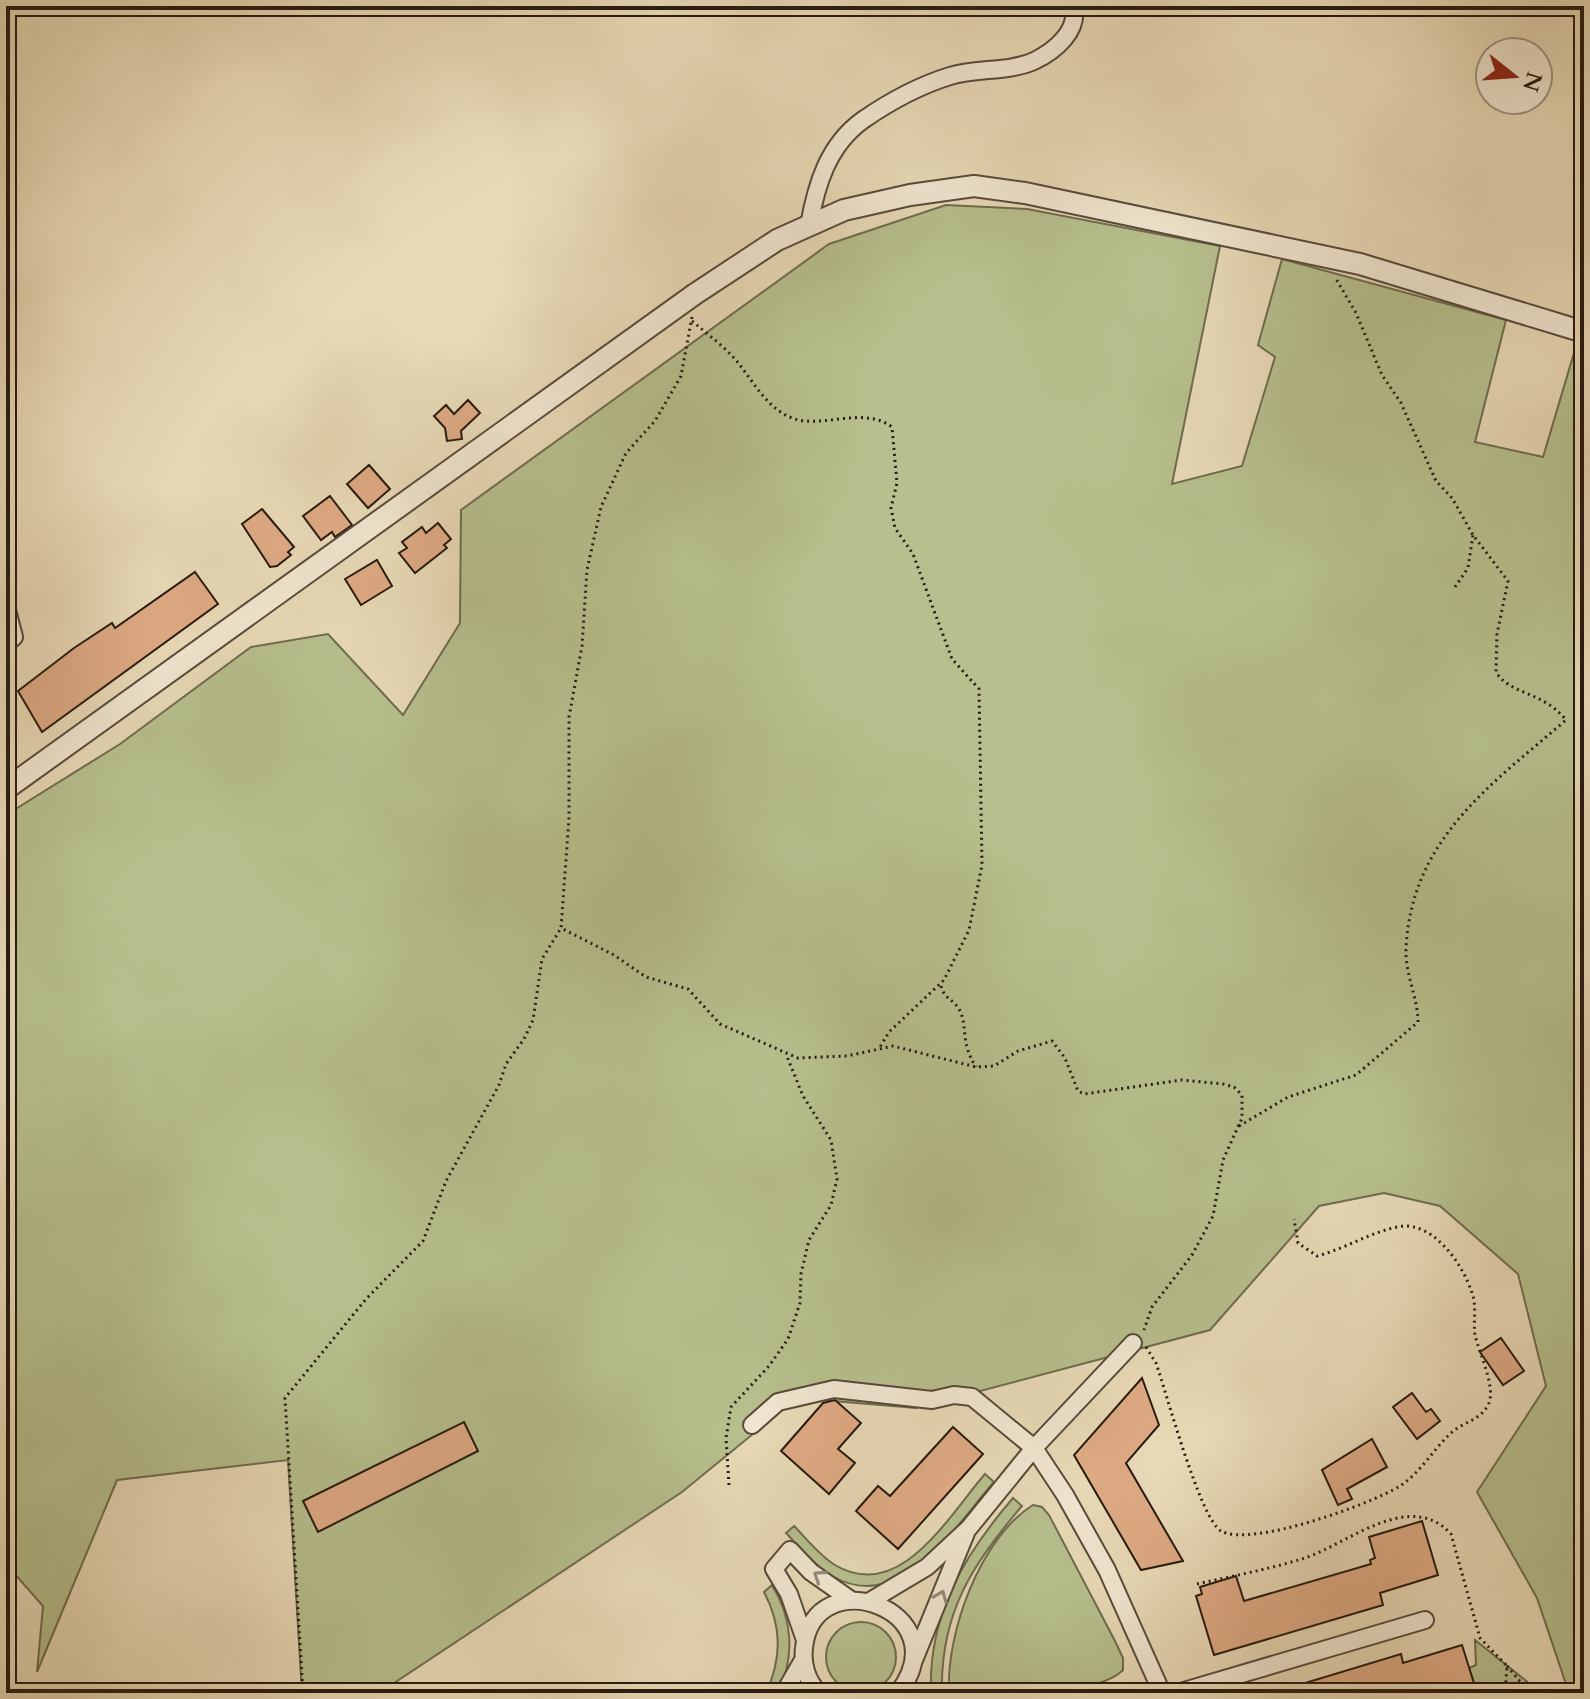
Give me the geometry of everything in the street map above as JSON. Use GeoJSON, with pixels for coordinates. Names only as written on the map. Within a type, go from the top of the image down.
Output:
{"type":"FeatureCollection","features":[{"type":"Feature","properties":{"kind":"street"},"geometry":{"type":"LineString","coordinates":[[809,226],[815,193],[831,153],[861,122],[903,97],[951,76],[1034,61],[1069,35],[1075,14],[1073,6]]}},
{"type":"Feature","properties":{"kind":"street"},"geometry":{"type":"LineString","coordinates":[[6,789],[695,294],[777,240],[844,210],[910,195],[974,186],[1025,193],[1360,264],[1584,332]]}},
{"type":"Feature","properties":{"kind":"street"},"geometry":{"type":"LineString","coordinates":[[6,606],[14,637],[6,644]]}},
{"type":"Feature","properties":{"kind":"street"},"geometry":{"type":"LineString","coordinates":[[870,1601],[927,1567],[969,1528],[1034,1448],[1139,1346]]}},
{"type":"Feature","properties":{"kind":"street"},"geometry":{"type":"LineString","coordinates":[[752,1425],[778,1402],[834,1389],[932,1400],[954,1395],[972,1397],[1034,1448],[1107,1570],[1162,1693]]}},
{"type":"Feature","properties":{"kind":"street"},"geometry":{"type":"LineString","coordinates":[[904,1690],[969,1528]]}},
{"type":"Feature","properties":{"kind":"street"},"geometry":{"type":"LineString","coordinates":[[819,1693],[807,1675],[803,1660],[805,1640],[789,1594],[774,1569],[790,1550],[811,1572],[851,1600]]}},
{"type":"Feature","properties":{"kind":"street"},"geometry":{"type":"LineString","coordinates":[[805,1640],[822,1613],[851,1600],[870,1601],[899,1617],[908,1631],[913,1664]]}},
{"type":"Feature","properties":{"kind":"street"},"geometry":{"type":"LineString","coordinates":[[1177,1693],[1425,1620]]}},
{"type":"Feature","properties":{"kind":"street"},"geometry":{"type":"LineString","coordinates":[[784,1693],[803,1660]]}},
{"type":"Feature","properties":{"kind":"path"},"geometry":{"type":"LineString","coordinates":[[1239,1126],[1288,1097],[1356,1075],[1418,1022],[1406,949],[1419,879],[1438,843],[1463,810],[1566,720],[1551,702],[1501,681],[1496,672],[1500,615],[1509,585],[1473,535],[1452,498],[1436,481],[1401,403],[1382,375],[1356,313],[1323,256]]}},
{"type":"Feature","properties":{"kind":"path"},"geometry":{"type":"LineString","coordinates":[[303,1693],[285,1398],[366,1299],[423,1241],[446,1181],[499,1085],[506,1064],[533,1020],[542,959],[561,928],[569,818],[569,717],[601,507],[626,453],[655,421],[681,376],[695,294]]}},
{"type":"Feature","properties":{"kind":"path"},"geometry":{"type":"LineString","coordinates":[[692,321],[735,359],[764,398],[792,418],[808,421],[843,417],[886,423],[892,427],[897,483],[891,501],[892,521],[913,554],[952,659],[973,678],[981,695],[982,865],[969,930],[941,984],[889,1032],[878,1049]]}},
{"type":"Feature","properties":{"kind":"path"},"geometry":{"type":"LineString","coordinates":[[1455,587],[1468,568],[1473,535]]}},
{"type":"Feature","properties":{"kind":"path"},"geometry":{"type":"LineString","coordinates":[[561,928],[614,955],[646,977],[688,989],[720,1024],[798,1058],[847,1056],[893,1046],[976,1067],[994,1066],[1018,1051],[1052,1041],[1065,1058],[1078,1091],[1093,1094],[1182,1080],[1234,1087],[1242,1095],[1244,1106],[1239,1126],[1223,1160],[1213,1216],[1192,1255],[1152,1307],[1139,1346],[1156,1363],[1211,1522],[1221,1531],[1235,1535],[1256,1535],[1346,1509],[1403,1484],[1452,1431],[1476,1419],[1490,1403],[1491,1391],[1474,1328],[1473,1295],[1450,1253],[1420,1228],[1398,1226],[1317,1256],[1298,1243],[1294,1219]]}},
{"type":"Feature","properties":{"kind":"path"},"geometry":{"type":"LineString","coordinates":[[941,984],[943,994],[962,1014],[965,1048],[976,1067]]}},
{"type":"Feature","properties":{"kind":"path"},"geometry":{"type":"LineString","coordinates":[[729,1485],[726,1438],[731,1407],[769,1366],[788,1339],[800,1303],[801,1274],[809,1240],[831,1205],[837,1179],[831,1140],[803,1096],[786,1054]]}},
{"type":"Feature","properties":{"kind":"path"},"geometry":{"type":"LineString","coordinates":[[1197,1584],[1306,1558],[1391,1520],[1429,1517],[1440,1521],[1451,1534],[1480,1638],[1530,1693]]}},
{"type":"Feature","properties":{"kind":"path"},"geometry":{"type":"LineString","coordinates":[[1505,1693],[1507,1666]]}},
{"type":"Feature","properties":{"kind":"green space"},"geometry":{"type":"Polygon","coordinates":[[[946,205],[1027,209],[1220,246],[1172,484],[1242,466],[1275,357],[1258,345],[1282,259],[1506,320],[1475,442],[1543,457],[1579,336],[1584,338],[1584,1693],[1569,1693],[1537,1598],[1477,1492],[1546,1386],[1518,1274],[1440,1206],[1384,1193],[1319,1206],[1210,1330],[916,1408],[797,1398],[682,1492],[379,1693],[302,1693],[288,1460],[117,1480],[37,1672],[43,1606],[6,1564],[6,815],[120,744],[251,647],[328,634],[403,715],[460,623],[461,510],[829,244],[946,205]]]}},
{"type":"Feature","properties":{"kind":"green space"},"geometry":{"type":"Polygon","coordinates":[[[985,1474],[994,1482],[944,1542],[903,1575],[881,1584],[857,1585],[832,1576],[813,1562],[786,1533],[794,1526],[835,1565],[859,1574],[881,1573],[902,1564],[921,1550],[985,1474]]]}},
{"type":"Feature","properties":{"kind":"green space"},"geometry":{"type":"Polygon","coordinates":[[[1013,1498],[1022,1506],[988,1549],[962,1592],[947,1639],[942,1693],[931,1693],[936,1638],[952,1588],[979,1542],[1013,1498]]]}},
{"type":"Feature","properties":{"kind":"green space"},"geometry":{"type":"Polygon","coordinates":[[[1033,1505],[1042,1507],[1049,1515],[1115,1641],[1123,1658],[1123,1670],[1109,1679],[1066,1690],[949,1693],[953,1643],[970,1589],[997,1540],[1014,1520],[1033,1505]]]}},
{"type":"Feature","properties":{"kind":"green space"},"geometry":{"type":"Polygon","coordinates":[[[772,1585],[788,1625],[789,1652],[778,1693],[766,1693],[775,1667],[778,1642],[774,1617],[764,1592],[772,1585]]]}},
{"type":"Feature","properties":{"kind":"green space"},"geometry":{"type":"Polygon","coordinates":[[[861,1622],[886,1632],[896,1657],[886,1682],[861,1692],[836,1682],[826,1657],[836,1632],[861,1622]]]}},
{"type":"Feature","properties":{"kind":"green space"},"geometry":{"type":"Polygon","coordinates":[[[1475,1640],[1541,1693],[1477,1693],[1469,1668],[1476,1665],[1475,1640]]]}},
{"type":"Feature","properties":{"kind":"building"},"geometry":{"type":"Polygon","coordinates":[[[468,400],[480,413],[461,431],[462,439],[447,441],[445,428],[434,416],[446,405],[454,414],[468,400]]]}},
{"type":"Feature","properties":{"kind":"building"},"geometry":{"type":"Polygon","coordinates":[[[369,465],[390,489],[368,508],[347,484],[369,465]]]}},
{"type":"Feature","properties":{"kind":"building"},"geometry":{"type":"Polygon","coordinates":[[[330,496],[352,525],[335,537],[332,532],[321,540],[303,516],[330,496]]]}},
{"type":"Feature","properties":{"kind":"building"},"geometry":{"type":"Polygon","coordinates":[[[262,509],[294,547],[288,552],[291,555],[277,566],[270,567],[242,524],[262,509]]]}},
{"type":"Feature","properties":{"kind":"building"},"geometry":{"type":"Polygon","coordinates":[[[438,523],[451,539],[444,545],[447,548],[415,573],[399,553],[407,548],[402,542],[422,527],[426,533],[438,523]]]}},
{"type":"Feature","properties":{"kind":"building"},"geometry":{"type":"Polygon","coordinates":[[[377,560],[392,586],[361,605],[345,579],[377,560]]]}},
{"type":"Feature","properties":{"kind":"building"},"geometry":{"type":"Polygon","coordinates":[[[195,572],[218,604],[42,732],[18,691],[74,648],[112,623],[115,628],[195,572]]]}},
{"type":"Feature","properties":{"kind":"building"},"geometry":{"type":"Polygon","coordinates":[[[1501,1338],[1524,1371],[1503,1385],[1480,1352],[1501,1338]]]}},
{"type":"Feature","properties":{"kind":"building"},"geometry":{"type":"Polygon","coordinates":[[[1142,1378],[1159,1425],[1126,1463],[1183,1561],[1141,1570],[1074,1455],[1142,1378]]]}},
{"type":"Feature","properties":{"kind":"building"},"geometry":{"type":"Polygon","coordinates":[[[1412,1393],[1426,1412],[1431,1409],[1440,1421],[1417,1439],[1393,1407],[1412,1393]]]}},
{"type":"Feature","properties":{"kind":"building"},"geometry":{"type":"Polygon","coordinates":[[[835,1400],[861,1423],[838,1449],[855,1463],[829,1494],[781,1451],[823,1403],[835,1400]]]}},
{"type":"Feature","properties":{"kind":"building"},"geometry":{"type":"Polygon","coordinates":[[[464,1422],[478,1451],[318,1532],[303,1501],[464,1422]]]}},
{"type":"Feature","properties":{"kind":"building"},"geometry":{"type":"Polygon","coordinates":[[[953,1427],[983,1454],[898,1549],[856,1511],[878,1486],[890,1496],[953,1427]]]}},
{"type":"Feature","properties":{"kind":"building"},"geometry":{"type":"Polygon","coordinates":[[[1372,1439],[1387,1467],[1347,1489],[1352,1499],[1338,1505],[1322,1470],[1372,1439]]]}},
{"type":"Feature","properties":{"kind":"building"},"geometry":{"type":"Polygon","coordinates":[[[1422,1521],[1438,1575],[1380,1593],[1383,1605],[1214,1655],[1196,1596],[1202,1594],[1200,1587],[1236,1576],[1244,1601],[1371,1564],[1370,1560],[1375,1558],[1369,1537],[1422,1521]]]}},
{"type":"Feature","properties":{"kind":"building"},"geometry":{"type":"Polygon","coordinates":[[[1462,1645],[1477,1693],[1282,1693],[1282,1690],[1401,1654],[1403,1663],[1462,1645]]]}}]}
